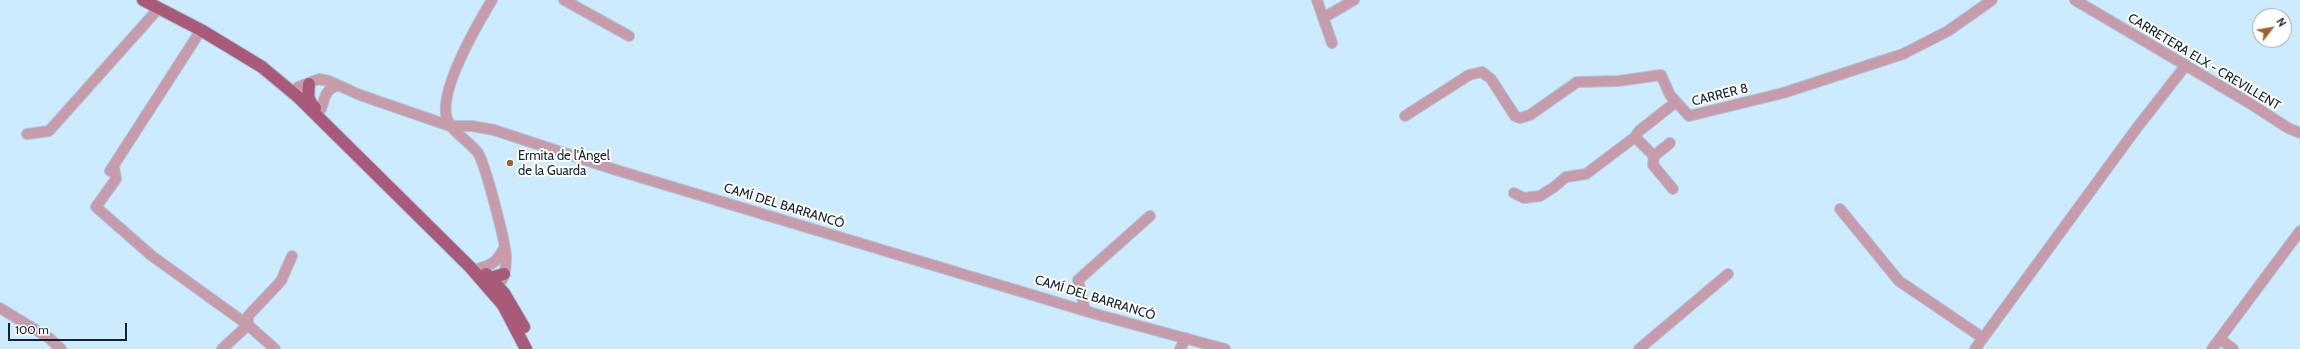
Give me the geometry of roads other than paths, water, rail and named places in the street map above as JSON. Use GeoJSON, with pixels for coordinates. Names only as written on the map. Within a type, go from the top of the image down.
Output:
{"type":"FeatureCollection","features":[{"type":"Feature","properties":{"kind":"main road"},"geometry":{"type":"LineString","coordinates":[[143,0],[201,30],[273,75],[311,108],[462,260],[503,305],[524,344]]}},
{"type":"Feature","properties":{"kind":"main road"},"geometry":{"type":"LineString","coordinates":[[201,30],[220,36],[257,56],[307,90],[321,110],[498,287],[516,312],[532,349]]}},
{"type":"Feature","properties":{"kind":"main road"},"geometry":{"type":"LineString","coordinates":[[273,75],[283,78],[300,93],[307,90]]}},
{"type":"Feature","properties":{"kind":"main road"},"geometry":{"type":"LineString","coordinates":[[307,90],[309,102],[359,152],[361,159]]}},
{"type":"Feature","properties":{"kind":"main road"},"geometry":{"type":"LineString","coordinates":[[462,260],[482,275],[490,278],[504,274]]}},
{"type":"Feature","properties":{"kind":"main road"},"geometry":{"type":"LineString","coordinates":[[492,265],[490,278],[520,326],[524,344]]}},
{"type":"Feature","properties":{"kind":"street"},"geometry":{"type":"LineString","coordinates":[[492,0],[462,53],[445,102],[446,116],[450,126],[468,140],[479,155],[486,174],[506,258],[504,274],[498,287]]}},
{"type":"Feature","properties":{"kind":"street"},"geometry":{"type":"LineString","coordinates":[[564,0],[629,36]]}},
{"type":"Feature","properties":{"kind":"street"},"geometry":{"type":"LineString","coordinates":[[1317,0],[1332,43]]}},
{"type":"Feature","properties":{"kind":"street"},"geometry":{"type":"LineString","coordinates":[[1323,18],[1354,0]]}},
{"type":"Feature","properties":{"kind":"street","name":"CARRER 8"},"geometry":{"type":"LineString","coordinates":[[1406,116],[1469,75],[1482,72],[1491,79],[1515,116],[1520,118],[1530,115],[1576,82],[1618,81],[1661,75],[1676,102],[1689,116],[1715,111],[1783,93],[1903,54],[1948,31],[1992,0]]}},
{"type":"Feature","properties":{"kind":"street","name":"CARRETERA ELX - CREVILLENT"},"geometry":{"type":"LineString","coordinates":[[2075,0],[2186,65],[2288,128],[2300,133]]}},
{"type":"Feature","properties":{"kind":"street"},"geometry":{"type":"LineString","coordinates":[[27,134],[49,131],[160,8]]}},
{"type":"Feature","properties":{"kind":"street"},"geometry":{"type":"LineString","coordinates":[[201,30],[112,170],[116,178],[96,208],[152,256],[248,325],[275,349]]}},
{"type":"Feature","properties":{"kind":"street"},"geometry":{"type":"LineString","coordinates":[[1975,349],[2136,129],[2186,65]]}},
{"type":"Feature","properties":{"kind":"street","name":"CAMÍ DEL BARRANCÓ"},"geometry":{"type":"LineString","coordinates":[[307,90],[319,79],[333,87],[450,126],[472,126],[500,131],[616,170],[1085,310],[1225,349]]}},
{"type":"Feature","properties":{"kind":"street"},"geometry":{"type":"LineString","coordinates":[[321,110],[325,93],[333,87]]}},
{"type":"Feature","properties":{"kind":"street"},"geometry":{"type":"LineString","coordinates":[[1514,193],[1524,198],[1540,196],[1554,187],[1566,176],[1586,174],[1635,137],[1639,131],[1676,102]]}},
{"type":"Feature","properties":{"kind":"street"},"geometry":{"type":"LineString","coordinates":[[1635,137],[1654,156]]}},
{"type":"Feature","properties":{"kind":"street"},"geometry":{"type":"LineString","coordinates":[[1670,143],[1654,156],[1653,165],[1673,189]]}},
{"type":"Feature","properties":{"kind":"street"},"geometry":{"type":"LineString","coordinates":[[1840,209],[1899,281],[1983,338]]}},
{"type":"Feature","properties":{"kind":"street"},"geometry":{"type":"LineString","coordinates":[[1085,310],[1078,280],[1150,216]]}},
{"type":"Feature","properties":{"kind":"street"},"geometry":{"type":"LineString","coordinates":[[2212,349],[2300,231]]}},
{"type":"Feature","properties":{"kind":"street"},"geometry":{"type":"LineString","coordinates":[[480,268],[492,265],[500,258],[504,248]]}},
{"type":"Feature","properties":{"kind":"street"},"geometry":{"type":"LineString","coordinates":[[222,349],[248,325],[248,316],[280,281],[292,256]]}},
{"type":"Feature","properties":{"kind":"street"},"geometry":{"type":"LineString","coordinates":[[1639,349],[1728,274]]}},
{"type":"Feature","properties":{"kind":"street"},"geometry":{"type":"LineString","coordinates":[[0,308],[49,338],[61,349]]}},
{"type":"Feature","properties":{"kind":"street"},"geometry":{"type":"LineString","coordinates":[[1180,349],[1186,338]]}},
{"type":"Feature","properties":{"kind":"street"},"geometry":{"type":"LineString","coordinates":[[2220,339],[2233,349]]}},
{"type":"Feature","properties":{"kind":"place","name":"Ermita de l'Àngel de la Guarda"},"geometry":{"type":"Point","coordinates":[510,163]}}]}
